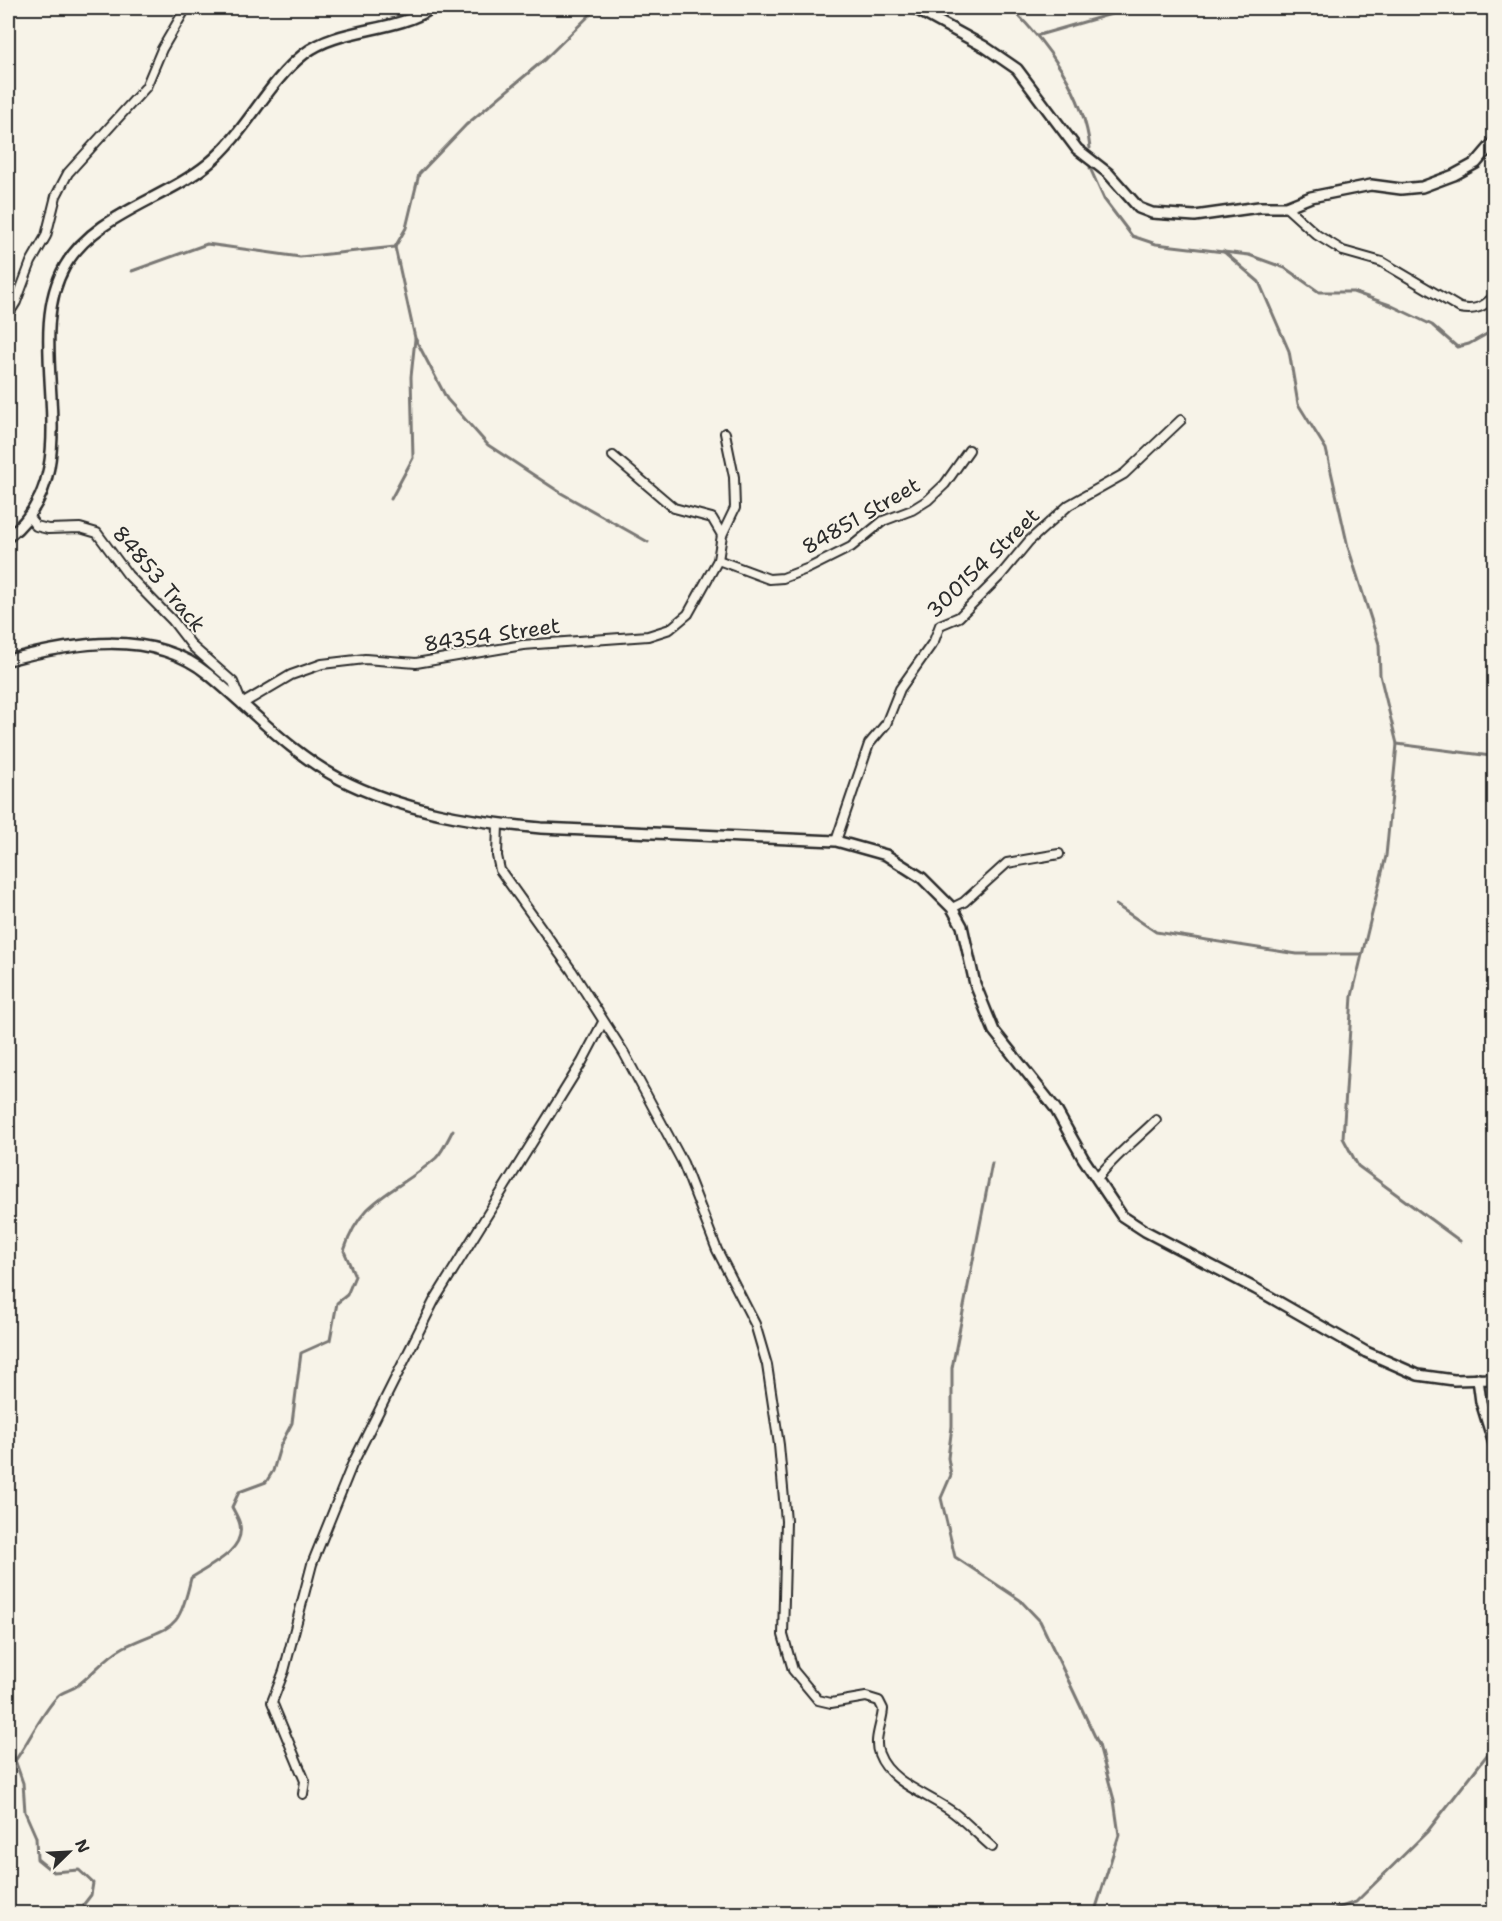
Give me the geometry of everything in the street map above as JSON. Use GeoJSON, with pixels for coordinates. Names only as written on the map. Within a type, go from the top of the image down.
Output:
{"type":"FeatureCollection","features":[{"type":"Feature","properties":{"kind":"street"},"geometry":{"type":"LineString","coordinates":[[8,315],[16,302],[31,262],[46,236],[56,196],[68,173],[146,87],[162,49],[186,8]]}},
{"type":"Feature","properties":{"kind":"street"},"geometry":{"type":"LineString","coordinates":[[8,537],[28,516],[43,487],[52,441],[52,306],[65,266],[77,250],[109,224],[207,165],[223,150],[304,54],[335,40],[404,21],[432,8]]}},
{"type":"Feature","properties":{"kind":"street"},"geometry":{"type":"LineString","coordinates":[[914,8],[985,47],[1017,69],[1077,149],[1108,173],[1139,208],[1152,213],[1175,216],[1259,207],[1286,207],[1311,197],[1371,185],[1401,189],[1422,187],[1476,163],[1494,142]]}},
{"type":"Feature","properties":{"kind":"street"},"geometry":{"type":"LineString","coordinates":[[1286,207],[1317,235],[1343,251],[1382,262],[1460,308],[1471,310],[1478,308],[1494,296]]}},
{"type":"Feature","properties":{"kind":"street","name":"300154 Street"},"geometry":{"type":"LineString","coordinates":[[836,841],[869,744],[886,724],[900,689],[934,641],[940,625],[959,616],[1000,576],[1029,541],[1069,505],[1124,474],[1181,420]]}},
{"type":"Feature","properties":{"kind":"street","name":"84354 Street"},"geometry":{"type":"LineString","coordinates":[[242,704],[291,675],[322,664],[365,660],[416,663],[523,645],[662,633],[679,624],[688,614],[718,560],[722,535],[735,508],[734,477],[725,434]]}},
{"type":"Feature","properties":{"kind":"street","name":"84851 Street"},"geometry":{"type":"LineString","coordinates":[[718,560],[769,579],[783,578],[808,568],[851,547],[883,521],[912,510],[928,500],[945,484],[969,450]]}},
{"type":"Feature","properties":{"kind":"street"},"geometry":{"type":"LineString","coordinates":[[613,456],[674,508],[712,518],[722,535]]}},
{"type":"Feature","properties":{"kind":"street","name":"84853 Track"},"geometry":{"type":"LineString","coordinates":[[28,516],[36,526],[48,530],[80,528],[96,533],[128,575],[173,621],[193,648],[233,682],[242,704]]}},
{"type":"Feature","properties":{"kind":"street"},"geometry":{"type":"LineString","coordinates":[[8,660],[78,644],[143,645],[171,652],[206,672],[272,733],[339,778],[378,796],[411,807],[498,824],[836,841],[886,855],[922,878],[952,908],[962,926],[975,984],[994,1031],[1055,1108],[1122,1216],[1145,1232],[1256,1289],[1366,1352],[1418,1375],[1454,1380],[1494,1379]]}},
{"type":"Feature","properties":{"kind":"street"},"geometry":{"type":"LineString","coordinates":[[498,824],[497,856],[500,870],[572,971],[624,1053],[684,1163],[717,1250],[754,1324],[764,1355],[779,1445],[786,1521],[783,1635],[793,1670],[818,1700],[840,1702],[866,1697],[879,1701],[884,1709],[877,1738],[878,1753],[887,1768],[902,1781],[956,1814],[992,1847]]}},
{"type":"Feature","properties":{"kind":"street"},"geometry":{"type":"LineString","coordinates":[[952,908],[964,902],[1007,863],[1059,854]]}},
{"type":"Feature","properties":{"kind":"street"},"geometry":{"type":"LineString","coordinates":[[303,1794],[305,1781],[272,1702],[284,1671],[312,1564],[352,1466],[434,1301],[582,1062],[603,1022]]}},
{"type":"Feature","properties":{"kind":"street"},"geometry":{"type":"LineString","coordinates":[[1097,1179],[1105,1167],[1116,1160],[1156,1120]]}},
{"type":"Feature","properties":{"kind":"street"},"geometry":{"type":"LineString","coordinates":[[1478,1379],[1481,1402],[1494,1444]]}},
{"type":"Feature","properties":{"kind":"waterway"},"geometry":{"type":"LineString","coordinates":[[132,271],[207,244],[300,257],[395,247],[406,228],[419,174],[466,125],[545,59],[597,8]]}},
{"type":"Feature","properties":{"kind":"waterway"},"geometry":{"type":"LineString","coordinates":[[1011,8],[1039,38],[1062,72],[1080,109],[1090,148]]}},
{"type":"Feature","properties":{"kind":"waterway"},"geometry":{"type":"LineString","coordinates":[[1039,35],[1132,8]]}},
{"type":"Feature","properties":{"kind":"waterway"},"geometry":{"type":"LineString","coordinates":[[1090,168],[1104,199],[1132,236],[1156,244],[1249,255],[1285,268],[1319,292],[1353,292],[1390,305],[1432,325],[1457,347],[1469,344],[1494,330]]}},
{"type":"Feature","properties":{"kind":"waterway"},"geometry":{"type":"LineString","coordinates":[[395,247],[415,338],[447,399],[488,445],[561,493],[648,542]]}},
{"type":"Feature","properties":{"kind":"waterway"},"geometry":{"type":"LineString","coordinates":[[1223,251],[1259,282],[1289,351],[1298,404],[1326,449],[1348,547],[1379,644],[1380,675],[1397,744],[1386,856],[1352,996],[1343,1138],[1358,1166],[1460,1241]]}},
{"type":"Feature","properties":{"kind":"waterway"},"geometry":{"type":"LineString","coordinates":[[391,499],[413,458],[411,377],[415,339]]}},
{"type":"Feature","properties":{"kind":"waterway"},"geometry":{"type":"LineString","coordinates":[[1397,744],[1491,756],[1494,754]]}},
{"type":"Feature","properties":{"kind":"waterway"},"geometry":{"type":"LineString","coordinates":[[1116,905],[1156,932],[1297,954],[1362,954]]}},
{"type":"Feature","properties":{"kind":"waterway"},"geometry":{"type":"LineString","coordinates":[[15,1761],[58,1696],[78,1685],[117,1651],[170,1626],[182,1610],[191,1578],[224,1557],[237,1543],[240,1525],[232,1507],[239,1492],[266,1482],[273,1471],[281,1444],[292,1423],[301,1353],[330,1340],[337,1303],[347,1295],[355,1276],[344,1251],[351,1233],[370,1207],[436,1158],[453,1130]]}},
{"type":"Feature","properties":{"kind":"waterway"},"geometry":{"type":"LineString","coordinates":[[992,1163],[952,1368],[952,1426],[948,1458],[951,1475],[941,1498],[955,1557],[1020,1600],[1040,1621],[1099,1745],[1114,1800],[1119,1835],[1094,1914]]}},
{"type":"Feature","properties":{"kind":"waterway"},"geometry":{"type":"LineString","coordinates":[[8,1740],[23,1783],[25,1812],[36,1837],[37,1859],[53,1872],[79,1870],[93,1883],[91,1895],[84,1904],[87,1914]]}},
{"type":"Feature","properties":{"kind":"waterway"},"geometry":{"type":"LineString","coordinates":[[1320,1914],[1356,1902],[1427,1832],[1494,1746]]}}]}
